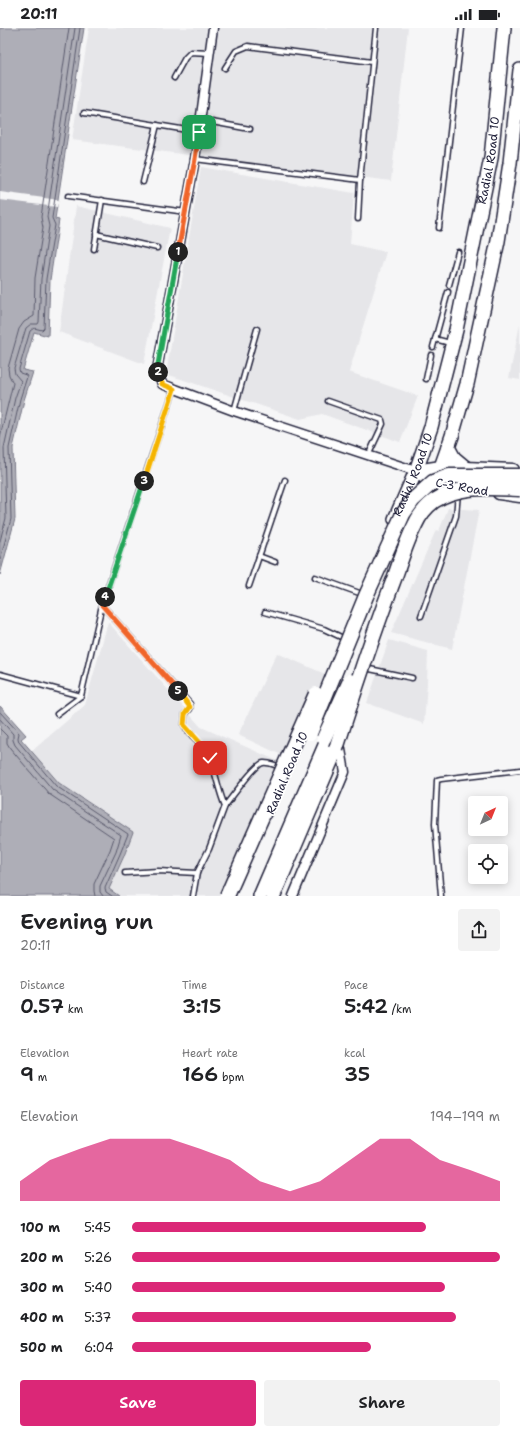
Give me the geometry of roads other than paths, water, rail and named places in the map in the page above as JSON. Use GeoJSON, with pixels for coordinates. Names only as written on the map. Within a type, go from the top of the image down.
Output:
{"type":"FeatureCollection","features":[{"type":"Feature","properties":{"kind":"highway","name":"Radial Road 10"},"geometry":{"type":"LineString","coordinates":[[234,896],[290,770],[343,638],[364,595],[416,471],[431,427],[453,344],[491,158],[504,28]]}},
{"type":"Feature","properties":{"kind":"highway","name":"Radial Road 10"},"geometry":{"type":"LineString","coordinates":[[260,896],[336,720],[413,521],[433,484],[448,447],[467,384],[498,240],[510,163],[520,70]]}},
{"type":"Feature","properties":{"kind":"highway"},"geometry":{"type":"LineString","coordinates":[[448,447],[454,458],[466,468]]}},
{"type":"Feature","properties":{"kind":"highway"},"geometry":{"type":"LineString","coordinates":[[227,896],[329,665],[403,514],[413,500],[438,479],[449,476],[520,476]]}},
{"type":"Feature","properties":{"kind":"highway"},"geometry":{"type":"LineString","coordinates":[[417,512],[429,501],[442,493],[458,487]]}},
{"type":"Feature","properties":{"kind":"highway"},"geometry":{"type":"LineString","coordinates":[[273,896],[336,749],[385,604],[415,525],[420,516],[432,502],[452,493],[470,488],[520,489]]}},
{"type":"Feature","properties":{"kind":"highway"},"geometry":{"type":"LineString","coordinates":[[310,733],[364,595]]}},
{"type":"Feature","properties":{"kind":"highway"},"geometry":{"type":"LineString","coordinates":[[324,738],[385,604]]}},
{"type":"Feature","properties":{"kind":"highway"},"geometry":{"type":"LineString","coordinates":[[314,710],[336,720]]}},
{"type":"Feature","properties":{"kind":"main road","name":"C-3 Road"},"geometry":{"type":"LineString","coordinates":[[416,471],[441,467],[520,470]]}},
{"type":"Feature","properties":{"kind":"main road","name":"C-3 Road"},"geometry":{"type":"LineString","coordinates":[[416,471],[433,484],[520,496]]}},
{"type":"Feature","properties":{"kind":"street"},"geometry":{"type":"LineString","coordinates":[[213,28],[195,159],[157,370],[162,384],[234,411],[416,471]]}},
{"type":"Feature","properties":{"kind":"street"},"geometry":{"type":"LineString","coordinates":[[293,896],[345,772],[336,720]]}},
{"type":"Feature","properties":{"kind":"lane"},"geometry":{"type":"LineString","coordinates":[[358,219],[360,180],[376,28]]}},
{"type":"Feature","properties":{"kind":"lane"},"geometry":{"type":"LineString","coordinates":[[439,228],[462,28]]}},
{"type":"Feature","properties":{"kind":"lane"},"geometry":{"type":"LineString","coordinates":[[225,68],[236,51],[248,46],[372,62]]}},
{"type":"Feature","properties":{"kind":"lane"},"geometry":{"type":"LineString","coordinates":[[174,78],[185,58],[191,52],[209,53]]}},
{"type":"Feature","properties":{"kind":"lane"},"geometry":{"type":"LineString","coordinates":[[84,113],[199,132]]}},
{"type":"Feature","properties":{"kind":"lane"},"geometry":{"type":"LineString","coordinates":[[200,120],[250,130]]}},
{"type":"Feature","properties":{"kind":"lane"},"geometry":{"type":"LineString","coordinates":[[144,182],[157,125]]}},
{"type":"Feature","properties":{"kind":"lane"},"geometry":{"type":"LineString","coordinates":[[195,159],[360,180]]}},
{"type":"Feature","properties":{"kind":"lane"},"geometry":{"type":"LineString","coordinates":[[68,196],[186,212]]}},
{"type":"Feature","properties":{"kind":"lane"},"geometry":{"type":"LineString","coordinates":[[94,249],[102,200]]}},
{"type":"Feature","properties":{"kind":"lane"},"geometry":{"type":"LineString","coordinates":[[96,234],[157,248]]}},
{"type":"Feature","properties":{"kind":"lane"},"geometry":{"type":"LineString","coordinates":[[449,285],[458,252]]}},
{"type":"Feature","properties":{"kind":"lane"},"geometry":{"type":"LineString","coordinates":[[433,347],[448,292]]}},
{"type":"Feature","properties":{"kind":"lane"},"geometry":{"type":"LineString","coordinates":[[234,411],[257,329]]}},
{"type":"Feature","properties":{"kind":"lane"},"geometry":{"type":"LineString","coordinates":[[435,339],[453,344]]}},
{"type":"Feature","properties":{"kind":"lane"},"geometry":{"type":"LineString","coordinates":[[426,379],[431,355]]}},
{"type":"Feature","properties":{"kind":"lane"},"geometry":{"type":"LineString","coordinates":[[57,714],[81,696],[102,605],[174,389]]}},
{"type":"Feature","properties":{"kind":"lane"},"geometry":{"type":"LineString","coordinates":[[328,401],[382,420],[383,424],[368,456]]}},
{"type":"Feature","properties":{"kind":"lane"},"geometry":{"type":"LineString","coordinates":[[249,586],[285,480]]}},
{"type":"Feature","properties":{"kind":"lane"},"geometry":{"type":"LineString","coordinates":[[421,616],[456,516],[458,487]]}},
{"type":"Feature","properties":{"kind":"lane"},"geometry":{"type":"LineString","coordinates":[[259,556],[276,562]]}},
{"type":"Feature","properties":{"kind":"lane"},"geometry":{"type":"LineString","coordinates":[[315,577],[364,595]]}},
{"type":"Feature","properties":{"kind":"lane"},"geometry":{"type":"LineString","coordinates":[[102,605],[190,704],[190,709],[185,714],[184,725],[201,744],[210,758],[220,795],[225,806]]}},
{"type":"Feature","properties":{"kind":"lane"},"geometry":{"type":"LineString","coordinates":[[265,612],[324,629],[343,638]]}},
{"type":"Feature","properties":{"kind":"lane"},"geometry":{"type":"LineString","coordinates":[[357,666],[412,678]]}},
{"type":"Feature","properties":{"kind":"lane"},"geometry":{"type":"LineString","coordinates":[[0,674],[81,696]]}},
{"type":"Feature","properties":{"kind":"lane"},"geometry":{"type":"LineString","coordinates":[[193,896],[197,873],[209,849],[225,806],[260,763],[265,762],[290,770]]}},
{"type":"Feature","properties":{"kind":"lane"},"geometry":{"type":"LineString","coordinates":[[441,896],[434,824],[437,780],[520,770]]}},
{"type":"Feature","properties":{"kind":"lane"},"geometry":{"type":"LineString","coordinates":[[125,873],[158,871],[197,873]]}},
{"type":"Feature","properties":{"kind":"water"},"geometry":{"type":"Polygon","coordinates":[[[0,28],[84,28],[55,219],[59,220],[50,280],[48,336],[34,332],[23,370],[33,372],[24,400],[13,448],[15,519],[0,575],[0,28]]]}},
{"type":"Feature","properties":{"kind":"water"},"geometry":{"type":"Polygon","coordinates":[[[0,706],[26,735],[21,739],[59,783],[133,832],[109,889],[119,896],[0,896],[0,706]]]}}]}
